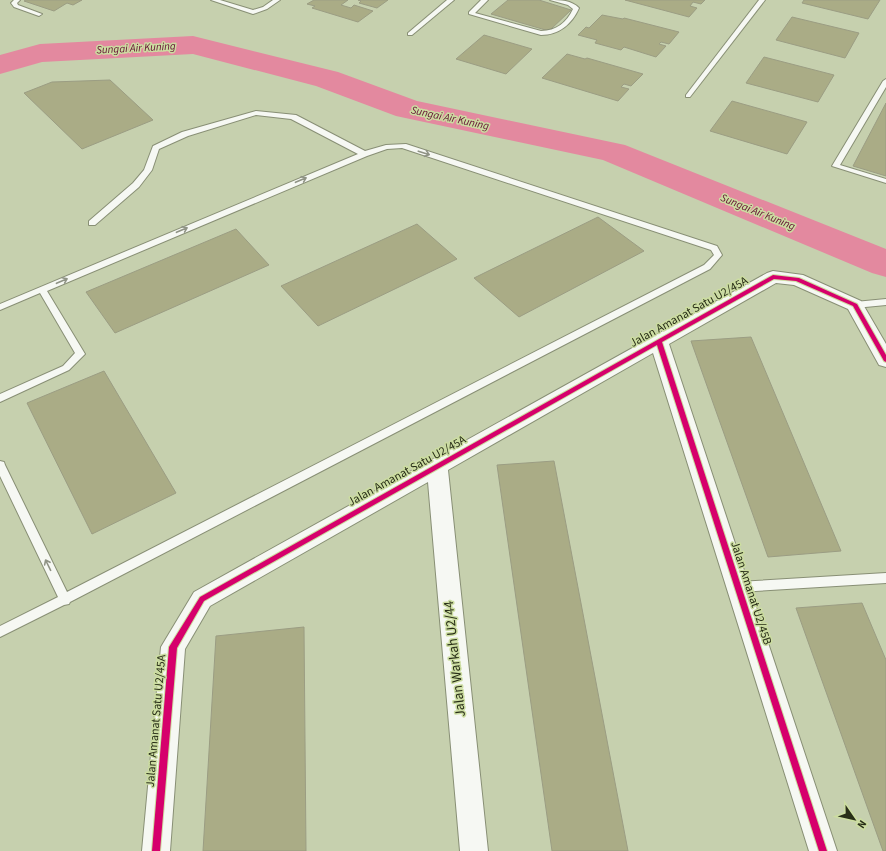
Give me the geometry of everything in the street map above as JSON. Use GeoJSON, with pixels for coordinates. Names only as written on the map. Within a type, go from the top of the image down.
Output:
{"type":"FeatureCollection","features":[{"type":"Feature","properties":{"kind":"street","name":"Jalan Amanat Satu U2/45A"},"geometry":{"type":"LineString","coordinates":[[156,851],[173,647],[202,599],[773,277],[797,279],[855,305]]}},
{"type":"Feature","properties":{"kind":"street"},"geometry":{"type":"LineString","coordinates":[[855,305],[886,360]]}},
{"type":"Feature","properties":{"kind":"street","name":"Jalan Amanat U2/45B"},"geometry":{"type":"LineString","coordinates":[[659,342],[823,851]]}},
{"type":"Feature","properties":{"kind":"street","name":"Jalan Warkah U2/44"},"geometry":{"type":"LineString","coordinates":[[437,467],[474,851]]}},
{"type":"Feature","properties":{"kind":"lane"},"geometry":{"type":"LineString","coordinates":[[17,0],[14,3],[16,6],[39,14]]}},
{"type":"Feature","properties":{"kind":"lane"},"geometry":{"type":"LineString","coordinates":[[214,0],[253,12],[265,8],[277,0]]}},
{"type":"Feature","properties":{"kind":"lane"},"geometry":{"type":"LineString","coordinates":[[410,34],[451,0]]}},
{"type":"Feature","properties":{"kind":"lane"},"geometry":{"type":"LineString","coordinates":[[485,0],[471,13],[541,33],[550,33],[558,30],[575,12],[576,8],[570,4],[553,0]]}},
{"type":"Feature","properties":{"kind":"lane"},"geometry":{"type":"LineString","coordinates":[[688,96],[762,0]]}},
{"type":"Feature","properties":{"kind":"lane"},"geometry":{"type":"LineString","coordinates":[[886,81],[836,166],[886,181]]}},
{"type":"Feature","properties":{"kind":"lane"},"geometry":{"type":"LineString","coordinates":[[92,223],[136,185],[148,170],[156,148],[185,134],[256,113],[293,117],[364,154]]}},
{"type":"Feature","properties":{"kind":"lane"},"geometry":{"type":"LineString","coordinates":[[0,307],[364,154],[386,147],[403,146],[714,248],[718,255],[707,267],[65,600],[0,632]]}},
{"type":"Feature","properties":{"kind":"lane"},"geometry":{"type":"LineString","coordinates":[[0,398],[66,368],[80,354],[42,289]]}},
{"type":"Feature","properties":{"kind":"lane"},"geometry":{"type":"LineString","coordinates":[[855,305],[886,302]]}},
{"type":"Feature","properties":{"kind":"lane"},"geometry":{"type":"LineString","coordinates":[[0,465],[65,600]]}},
{"type":"Feature","properties":{"kind":"lane"},"geometry":{"type":"LineString","coordinates":[[738,588],[886,578]]}},
{"type":"Feature","properties":{"kind":"building"},"geometry":{"type":"Polygon","coordinates":[[[82,0],[73,5],[67,3],[54,11],[24,1],[82,0]]]}},
{"type":"Feature","properties":{"kind":"building"},"geometry":{"type":"Polygon","coordinates":[[[314,0],[348,0],[341,5],[351,8],[354,5],[373,11],[358,22],[312,8],[315,6],[307,4],[314,0]]]}},
{"type":"Feature","properties":{"kind":"building"},"geometry":{"type":"Polygon","coordinates":[[[358,0],[388,0],[377,8],[359,3],[361,1],[358,0]]]}},
{"type":"Feature","properties":{"kind":"building"},"geometry":{"type":"Polygon","coordinates":[[[508,0],[539,0],[571,10],[549,31],[491,14],[508,0]]]}},
{"type":"Feature","properties":{"kind":"building"},"geometry":{"type":"Polygon","coordinates":[[[625,0],[705,0],[701,4],[693,2],[690,6],[697,8],[689,17],[625,0]]]}},
{"type":"Feature","properties":{"kind":"building"},"geometry":{"type":"Polygon","coordinates":[[[804,0],[880,0],[868,19],[802,3],[804,0]]]}},
{"type":"Feature","properties":{"kind":"building"},"geometry":{"type":"Polygon","coordinates":[[[602,15],[624,18],[679,32],[669,44],[661,42],[659,44],[666,46],[656,57],[624,47],[621,50],[595,43],[597,40],[578,35],[586,27],[589,28],[602,15]]]}},
{"type":"Feature","properties":{"kind":"building"},"geometry":{"type":"Polygon","coordinates":[[[792,17],[859,33],[845,58],[776,40],[792,17]]]}},
{"type":"Feature","properties":{"kind":"building"},"geometry":{"type":"Polygon","coordinates":[[[484,35],[532,49],[506,74],[456,59],[484,35]]]}},
{"type":"Feature","properties":{"kind":"building"},"geometry":{"type":"Polygon","coordinates":[[[567,54],[585,59],[587,58],[643,74],[631,86],[624,84],[621,87],[629,89],[618,101],[542,78],[567,54]]]}},
{"type":"Feature","properties":{"kind":"building"},"geometry":{"type":"Polygon","coordinates":[[[764,57],[834,75],[818,102],[746,83],[764,57]]]}},
{"type":"Feature","properties":{"kind":"building"},"geometry":{"type":"Polygon","coordinates":[[[110,80],[153,120],[82,149],[24,93],[52,82],[110,80]]]}},
{"type":"Feature","properties":{"kind":"building"},"geometry":{"type":"Polygon","coordinates":[[[732,101],[807,122],[787,154],[710,131],[732,101]]]}},
{"type":"Feature","properties":{"kind":"building"},"geometry":{"type":"Polygon","coordinates":[[[886,103],[886,176],[853,166],[886,103]]]}},
{"type":"Feature","properties":{"kind":"building"},"geometry":{"type":"Polygon","coordinates":[[[598,217],[644,251],[519,317],[474,278],[598,217]]]}},
{"type":"Feature","properties":{"kind":"building"},"geometry":{"type":"Polygon","coordinates":[[[417,224],[457,259],[318,326],[281,286],[417,224]]]}},
{"type":"Feature","properties":{"kind":"building"},"geometry":{"type":"Polygon","coordinates":[[[236,229],[269,265],[115,333],[86,292],[236,229]]]}},
{"type":"Feature","properties":{"kind":"building"},"geometry":{"type":"Polygon","coordinates":[[[751,337],[841,551],[768,557],[691,341],[751,337]]]}},
{"type":"Feature","properties":{"kind":"building"},"geometry":{"type":"Polygon","coordinates":[[[104,371],[176,493],[92,534],[27,403],[104,371]]]}},
{"type":"Feature","properties":{"kind":"building"},"geometry":{"type":"Polygon","coordinates":[[[554,461],[628,851],[552,851],[497,465],[554,461]]]}},
{"type":"Feature","properties":{"kind":"building"},"geometry":{"type":"Polygon","coordinates":[[[862,603],[886,660],[886,851],[883,851],[796,608],[862,603]]]}},
{"type":"Feature","properties":{"kind":"building"},"geometry":{"type":"Polygon","coordinates":[[[304,627],[306,851],[203,851],[216,636],[304,627]]]}},
{"type":"Feature","properties":{"kind":"waterway","name":"Sungai Air Kuning"},"geometry":{"type":"LineString","coordinates":[[0,65],[40,53],[193,45],[327,79],[408,109],[613,152],[886,264]]}},
{"type":"Feature","properties":{"kind":"cycle path"},"geometry":{"type":"LineString","coordinates":[[156,851],[173,647],[202,599],[773,277],[797,279],[855,305],[886,360]]}},
{"type":"Feature","properties":{"kind":"cycle path"},"geometry":{"type":"LineString","coordinates":[[659,342],[823,851]]}}]}
